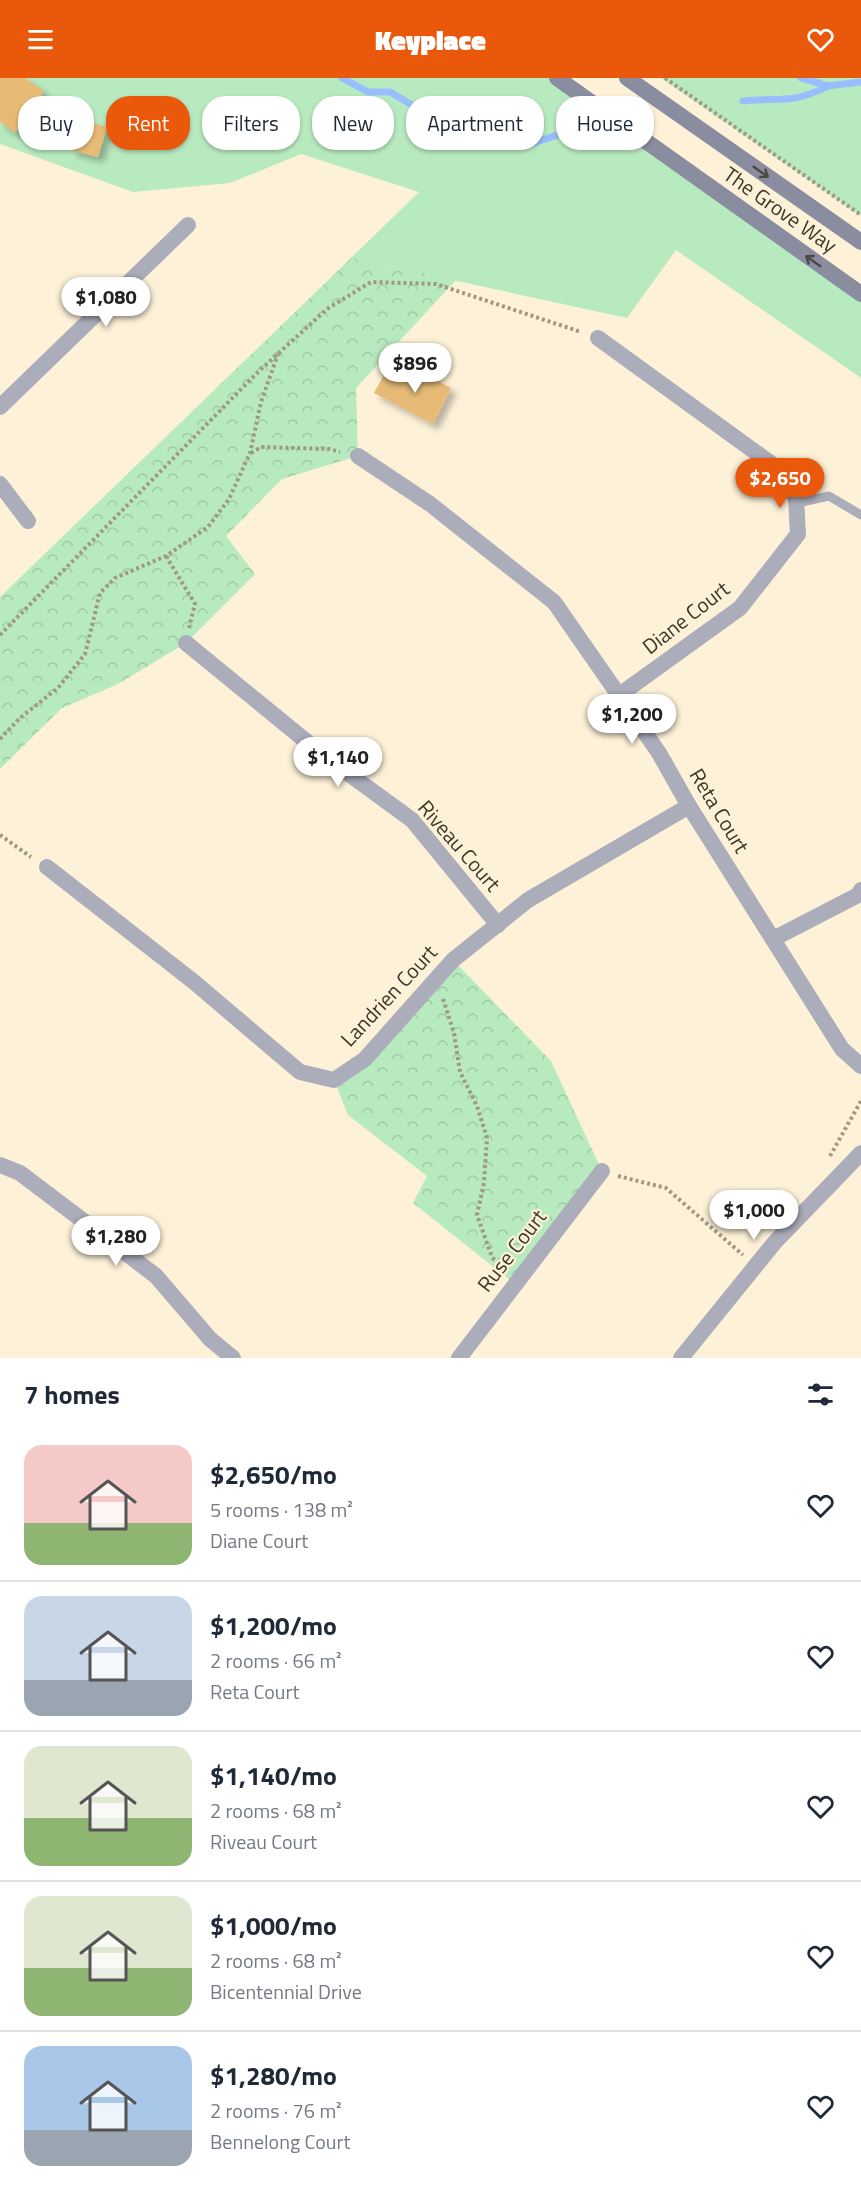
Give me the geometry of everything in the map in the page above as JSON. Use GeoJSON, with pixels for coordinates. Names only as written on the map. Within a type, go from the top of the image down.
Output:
{"type":"FeatureCollection","features":[{"type":"Feature","properties":{"kind":"main road","name":"The Grove Way"},"geometry":{"type":"LineString","coordinates":[[557,78],[861,294]]}},
{"type":"Feature","properties":{"kind":"main road","name":"The Grove Way"},"geometry":{"type":"LineString","coordinates":[[627,78],[861,242]]}},
{"type":"Feature","properties":{"kind":"street"},"geometry":{"type":"LineString","coordinates":[[0,406],[188,225]]}},
{"type":"Feature","properties":{"kind":"street","name":"Diane Court"},"geometry":{"type":"LineString","coordinates":[[598,338],[780,470],[797,504],[798,534],[740,608],[618,696]]}},
{"type":"Feature","properties":{"kind":"street","name":"Reta Court"},"geometry":{"type":"LineString","coordinates":[[358,456],[430,504],[554,602],[659,753],[689,806],[842,1049],[861,1066]]}},
{"type":"Feature","properties":{"kind":"street"},"geometry":{"type":"LineString","coordinates":[[0,484],[28,521]]}},
{"type":"Feature","properties":{"kind":"street","name":"Riveau Court"},"geometry":{"type":"LineString","coordinates":[[186,643],[323,755],[412,820],[498,925]]}},
{"type":"Feature","properties":{"kind":"street","name":"Landrien Court"},"geometry":{"type":"LineString","coordinates":[[46,867],[194,982],[300,1072],[334,1080],[365,1059],[453,960],[528,900],[689,806]]}},
{"type":"Feature","properties":{"kind":"street"},"geometry":{"type":"LineString","coordinates":[[773,939],[858,895],[861,890]]}},
{"type":"Feature","properties":{"kind":"street"},"geometry":{"type":"LineString","coordinates":[[681,1358],[775,1242],[861,1153]]}},
{"type":"Feature","properties":{"kind":"street"},"geometry":{"type":"LineString","coordinates":[[0,1165],[20,1173],[156,1276],[210,1339],[233,1358]]}},
{"type":"Feature","properties":{"kind":"street","name":"Ruse Court"},"geometry":{"type":"LineString","coordinates":[[459,1358],[602,1172]]}},
{"type":"Feature","properties":{"kind":"lane"},"geometry":{"type":"LineString","coordinates":[[797,504],[829,496],[861,515]]}},
{"type":"Feature","properties":{"kind":"path"},"geometry":{"type":"LineString","coordinates":[[665,78],[861,215]]}},
{"type":"Feature","properties":{"kind":"path"},"geometry":{"type":"LineString","coordinates":[[0,635],[279,353],[327,309],[371,282],[436,284],[598,338]]}},
{"type":"Feature","properties":{"kind":"path"},"geometry":{"type":"LineString","coordinates":[[0,739],[20,718],[58,688],[85,654],[100,593],[115,578],[166,556],[208,527],[229,499],[250,453],[261,402],[279,353]]}},
{"type":"Feature","properties":{"kind":"path"},"geometry":{"type":"LineString","coordinates":[[250,453],[261,447],[329,449],[358,456]]}},
{"type":"Feature","properties":{"kind":"path"},"geometry":{"type":"LineString","coordinates":[[166,556],[195,604],[186,643]]}},
{"type":"Feature","properties":{"kind":"path"},"geometry":{"type":"LineString","coordinates":[[0,835],[46,867]]}},
{"type":"Feature","properties":{"kind":"path"},"geometry":{"type":"LineString","coordinates":[[436,980],[454,1033],[460,1072],[477,1106],[487,1138],[484,1183],[477,1215],[492,1257],[515,1284]]}},
{"type":"Feature","properties":{"kind":"path"},"geometry":{"type":"LineString","coordinates":[[602,1172],[666,1188],[746,1258]]}},
{"type":"Feature","properties":{"kind":"green space"},"geometry":{"type":"Polygon","coordinates":[[[0,78],[556,78],[582,96],[556,96],[556,150],[654,150],[654,147],[861,292],[861,378],[676,250],[627,318],[351,258],[419,192],[301,154],[230,183],[133,192],[0,144],[0,78]]]}},
{"type":"Feature","properties":{"kind":"green space"},"geometry":{"type":"Polygon","coordinates":[[[661,78],[861,78],[861,216],[661,78]]]}},
{"type":"Feature","properties":{"kind":"green space"},"geometry":{"type":"Polygon","coordinates":[[[351,258],[456,280],[356,388],[358,456],[282,479],[226,536],[255,574],[186,643],[118,684],[62,708],[0,769],[0,597],[351,258]]]}},
{"type":"Feature","properties":{"kind":"green space"},"geometry":{"type":"Polygon","coordinates":[[[453,960],[551,1061],[602,1171],[515,1284],[413,1203],[427,1176],[348,1115],[334,1080],[453,960]]]}},
{"type":"Feature","properties":{"kind":"building"},"geometry":{"type":"Polygon","coordinates":[[[0,78],[25,78],[44,91],[41,96],[18,96],[18,129],[15,133],[0,122],[0,78]]]}},
{"type":"Feature","properties":{"kind":"building"},"geometry":{"type":"Polygon","coordinates":[[[94,123],[106,127],[98,157],[70,150],[94,150],[94,123]]]}},
{"type":"Feature","properties":{"kind":"building"},"geometry":{"type":"Polygon","coordinates":[[[415,369],[451,388],[433,424],[374,393],[386,371],[408,382],[415,369]]]}},
{"type":"Feature","properties":{"kind":"waterway"},"geometry":{"type":"LineString","coordinates":[[342,78],[368,92],[390,92],[444,124],[477,136],[527,145],[556,136]]}},
{"type":"Feature","properties":{"kind":"waterway"},"geometry":{"type":"LineString","coordinates":[[801,78],[828,86],[861,82]]}},
{"type":"Feature","properties":{"kind":"waterway"},"geometry":{"type":"LineString","coordinates":[[743,101],[795,98],[828,86]]}}]}
